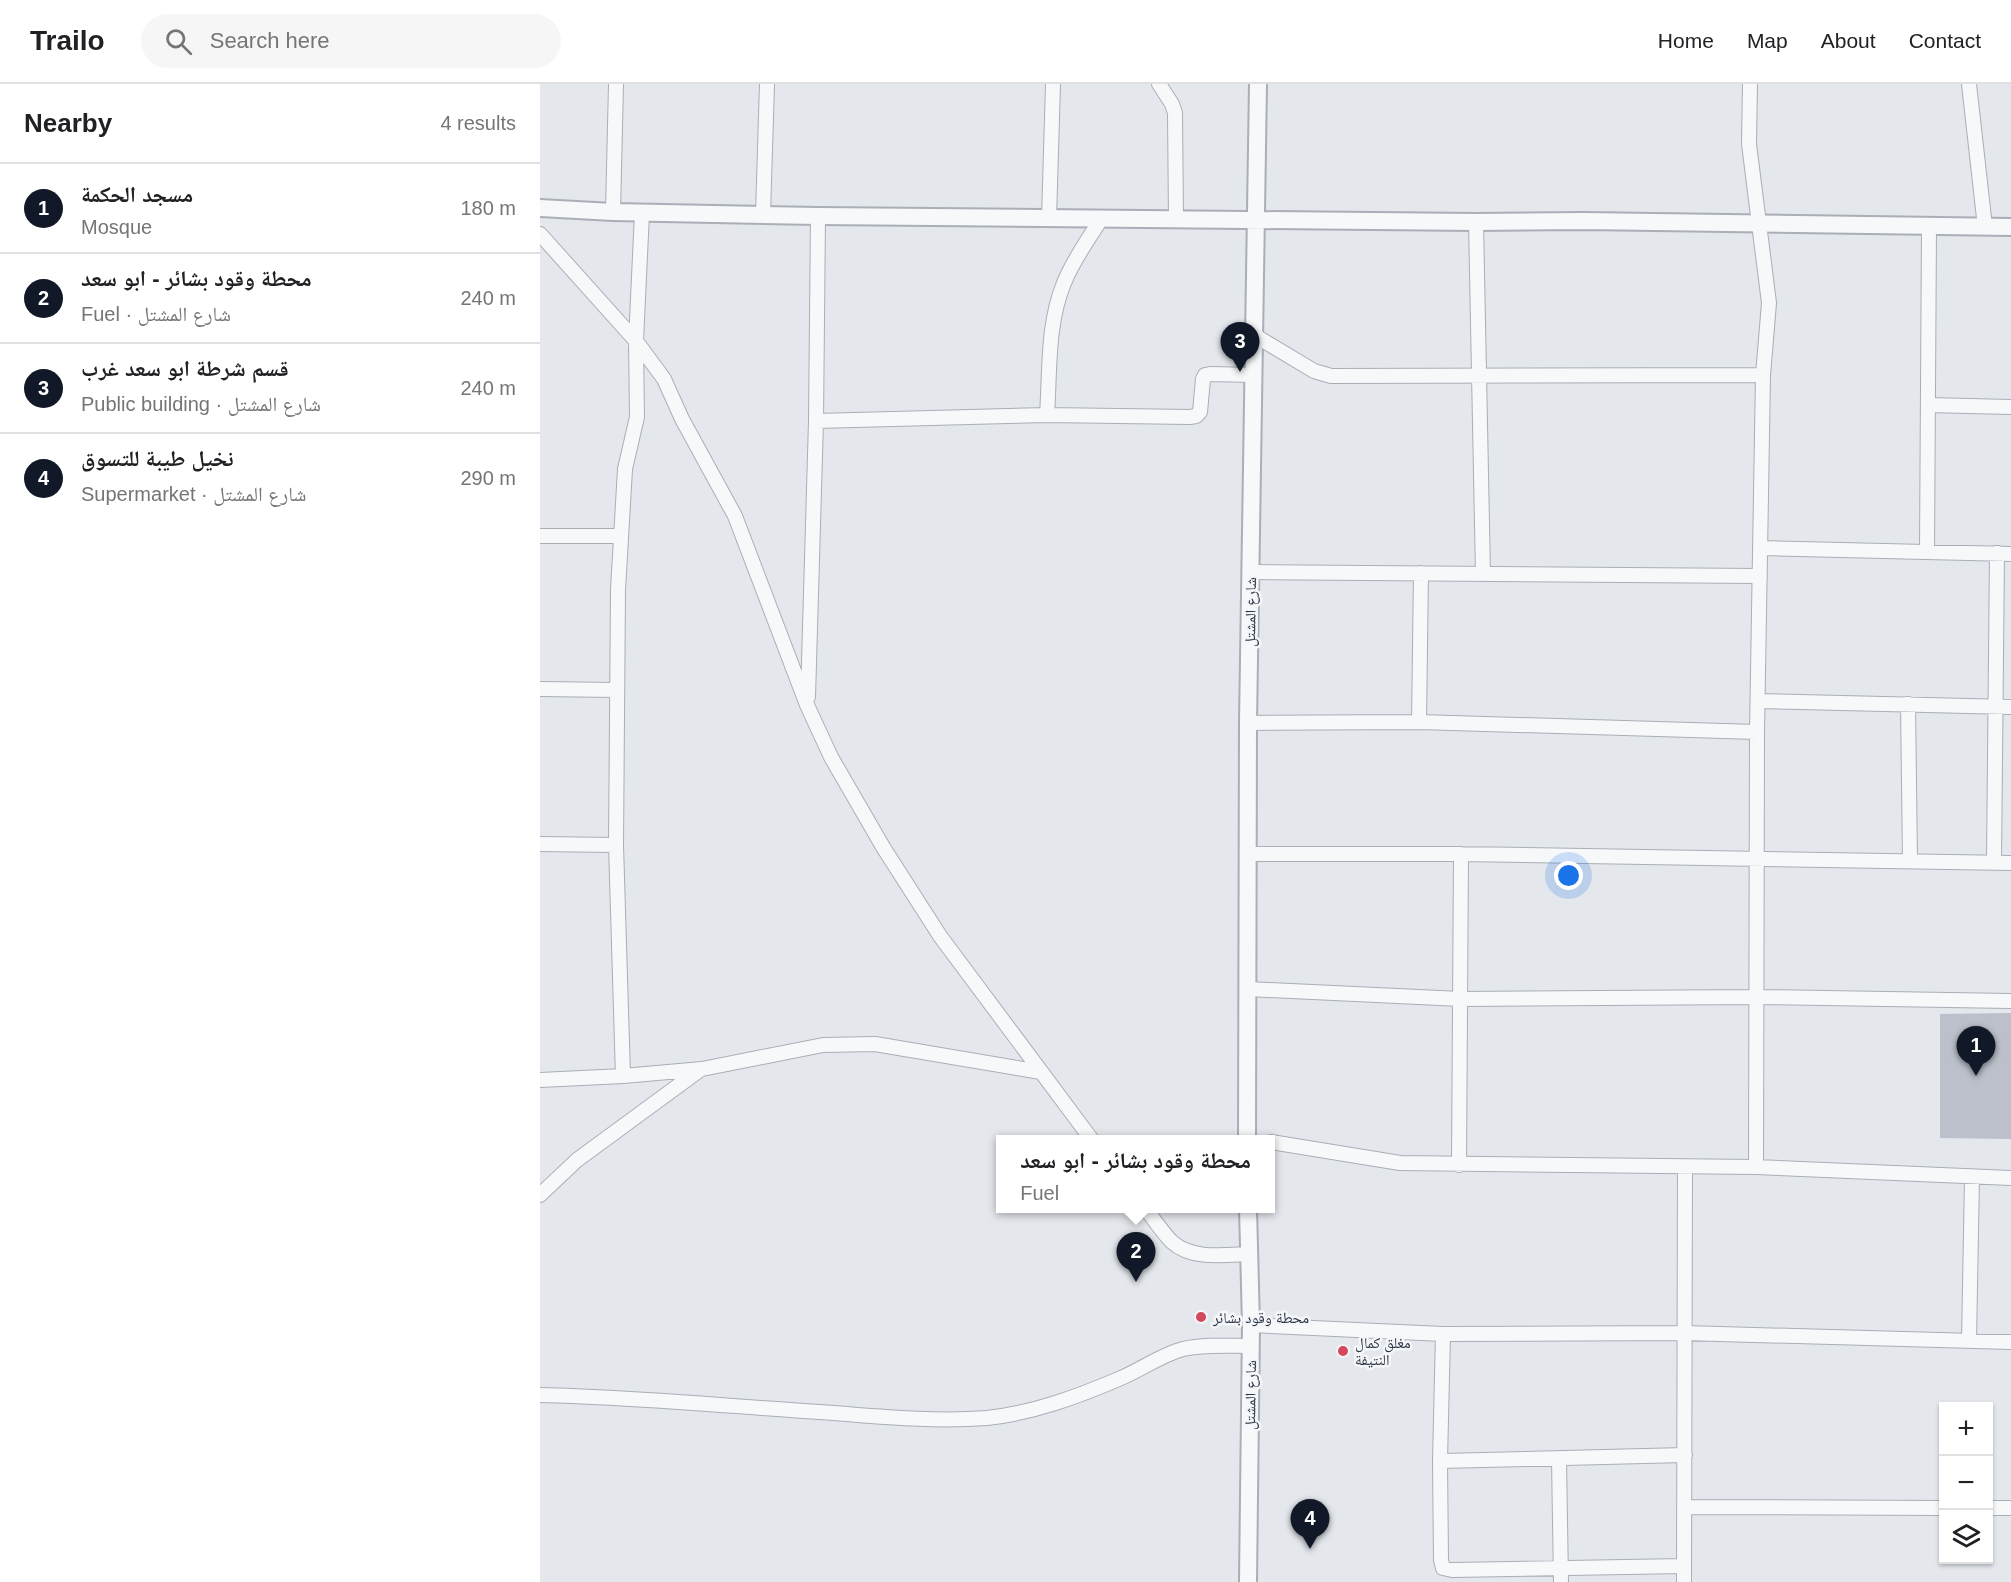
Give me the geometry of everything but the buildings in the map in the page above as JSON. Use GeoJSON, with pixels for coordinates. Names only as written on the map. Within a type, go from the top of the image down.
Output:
{"type":"FeatureCollection","features":[{"type":"Feature","properties":{"kind":"street"},"geometry":{"type":"LineString","coordinates":[[613,212],[616,84]]}},
{"type":"Feature","properties":{"kind":"street"},"geometry":{"type":"LineString","coordinates":[[763,214],[767,84]]}},
{"type":"Feature","properties":{"kind":"street"},"geometry":{"type":"LineString","coordinates":[[1049,219],[1053,84]]}},
{"type":"Feature","properties":{"kind":"street"},"geometry":{"type":"LineString","coordinates":[[1159,84],[1175,112],[1176,220]]}},
{"type":"Feature","properties":{"kind":"street","name":"شارع المشتل"},"geometry":{"type":"LineString","coordinates":[[1251,1135],[1246,989],[1258,84]]}},
{"type":"Feature","properties":{"kind":"street"},"geometry":{"type":"LineString","coordinates":[[1750,84],[1749,144],[1769,303],[1763,375],[1757,732],[1756,1167]]}},
{"type":"Feature","properties":{"kind":"street"},"geometry":{"type":"LineString","coordinates":[[1969,84],[1985,227]]}},
{"type":"Feature","properties":{"kind":"street"},"geometry":{"type":"LineString","coordinates":[[540,208],[642,213],[1049,219],[1584,221],[2011,227]]}},
{"type":"Feature","properties":{"kind":"street"},"geometry":{"type":"LineString","coordinates":[[623,1076],[616,845],[616,690],[625,469],[637,417],[636,341],[642,213]]}},
{"type":"Feature","properties":{"kind":"street"},"geometry":{"type":"LineString","coordinates":[[807,705],[816,421],[818,216]]}},
{"type":"Feature","properties":{"kind":"street"},"geometry":{"type":"LineString","coordinates":[[1047,415],[1052,325],[1057,302],[1073,265],[1101,219]]}},
{"type":"Feature","properties":{"kind":"street"},"geometry":{"type":"LineString","coordinates":[[1476,222],[1483,574]]}},
{"type":"Feature","properties":{"kind":"street"},"geometry":{"type":"LineString","coordinates":[[1927,552],[1929,226]]}},
{"type":"Feature","properties":{"kind":"street"},"geometry":{"type":"LineString","coordinates":[[540,234],[636,341],[664,380],[682,419],[735,516],[807,705],[831,756],[883,847],[940,936],[1088,1135]]}},
{"type":"Feature","properties":{"kind":"street"},"geometry":{"type":"LineString","coordinates":[[1254,334],[1314,371],[1331,376],[1763,375]]}},
{"type":"Feature","properties":{"kind":"street"},"geometry":{"type":"LineString","coordinates":[[816,421],[1047,415],[1196,416],[1200,412],[1205,375],[1254,375]]}},
{"type":"Feature","properties":{"kind":"street"},"geometry":{"type":"LineString","coordinates":[[1928,405],[2011,407]]}},
{"type":"Feature","properties":{"kind":"street"},"geometry":{"type":"LineString","coordinates":[[540,536],[621,536]]}},
{"type":"Feature","properties":{"kind":"street"},"geometry":{"type":"LineString","coordinates":[[1761,548],[2004,553],[1995,706],[1994,862]]}},
{"type":"Feature","properties":{"kind":"street"},"geometry":{"type":"LineString","coordinates":[[1251,572],[1760,576]]}},
{"type":"Feature","properties":{"kind":"street"},"geometry":{"type":"LineString","coordinates":[[1419,722],[1421,573]]}},
{"type":"Feature","properties":{"kind":"street"},"geometry":{"type":"LineString","coordinates":[[540,689],[616,690]]}},
{"type":"Feature","properties":{"kind":"street"},"geometry":{"type":"LineString","coordinates":[[1759,701],[2011,707]]}},
{"type":"Feature","properties":{"kind":"street"},"geometry":{"type":"LineString","coordinates":[[1908,704],[1910,861]]}},
{"type":"Feature","properties":{"kind":"street"},"geometry":{"type":"LineString","coordinates":[[1248,723],[1419,722],[1757,732]]}},
{"type":"Feature","properties":{"kind":"street"},"geometry":{"type":"LineString","coordinates":[[540,844],[616,845]]}},
{"type":"Feature","properties":{"kind":"street"},"geometry":{"type":"LineString","coordinates":[[1249,854],[1461,854],[2011,862]]}},
{"type":"Feature","properties":{"kind":"street"},"geometry":{"type":"LineString","coordinates":[[1459,1165],[1461,854]]}},
{"type":"Feature","properties":{"kind":"street"},"geometry":{"type":"LineString","coordinates":[[1246,989],[1461,999],[1757,997],[2011,1001]]}},
{"type":"Feature","properties":{"kind":"street"},"geometry":{"type":"LineString","coordinates":[[540,1080],[702,1069],[822,1045],[875,1044],[1041,1072]]}},
{"type":"Feature","properties":{"kind":"street"},"geometry":{"type":"LineString","coordinates":[[540,1195],[577,1160],[702,1069]]}},
{"type":"Feature","properties":{"kind":"street"},"geometry":{"type":"LineString","coordinates":[[1275,1143],[1400,1163],[1756,1167],[2011,1178]]}},
{"type":"Feature","properties":{"kind":"street"},"geometry":{"type":"LineString","coordinates":[[1684,1582],[1685,1167]]}},
{"type":"Feature","properties":{"kind":"street"},"geometry":{"type":"LineString","coordinates":[[1969,1341],[1972,1178]]}},
{"type":"Feature","properties":{"kind":"street"},"geometry":{"type":"LineString","coordinates":[[1148,1213],[1172,1242],[1185,1250],[1202,1255],[1249,1254]]}},
{"type":"Feature","properties":{"kind":"street","name":"شارع المشتل"},"geometry":{"type":"LineString","coordinates":[[1248,1213],[1251,1346],[1248,1582]]}},
{"type":"Feature","properties":{"kind":"street"},"geometry":{"type":"LineString","coordinates":[[1251,1325],[1443,1334],[1684,1333],[2011,1342]]}},
{"type":"Feature","properties":{"kind":"street"},"geometry":{"type":"LineString","coordinates":[[1443,1334],[1440,1461],[1443,1568],[1561,1575],[1684,1566]]}},
{"type":"Feature","properties":{"kind":"street"},"geometry":{"type":"LineString","coordinates":[[540,1395],[669,1400],[943,1421],[990,1417],[1040,1409],[1122,1377],[1164,1356],[1184,1349],[1251,1346]]}},
{"type":"Feature","properties":{"kind":"street"},"geometry":{"type":"LineString","coordinates":[[1440,1461],[1685,1455]]}},
{"type":"Feature","properties":{"kind":"street"},"geometry":{"type":"LineString","coordinates":[[1559,1459],[1561,1575]]}},
{"type":"Feature","properties":{"kind":"street"},"geometry":{"type":"LineString","coordinates":[[1685,1507],[1939,1508]]}},
{"type":"Feature","properties":{"kind":"street"},"geometry":{"type":"LineString","coordinates":[[1993,1508],[2011,1508]]}},
{"type":"Feature","properties":{"kind":"place","name":"قسم شرطة ابو سعد غرب"},"geometry":{"type":"Point","coordinates":[1240,372]}},
{"type":"Feature","properties":{"kind":"place","name":"مسجد الحكمة"},"geometry":{"type":"Point","coordinates":[1976,1076]}},
{"type":"Feature","properties":{"kind":"place","name":"محطة وقود بشائر - ابو سعد"},"geometry":{"type":"Point","coordinates":[1136,1282]}},
{"type":"Feature","properties":{"kind":"place","name":"محطة وقود بشائر"},"geometry":{"type":"Point","coordinates":[1201,1317]}},
{"type":"Feature","properties":{"kind":"place","name":"مغلق كمال النتيفة"},"geometry":{"type":"Point","coordinates":[1343,1351]}},
{"type":"Feature","properties":{"kind":"place","name":"نخيل طيبة للتسوق"},"geometry":{"type":"Point","coordinates":[1310,1549]}}]}
